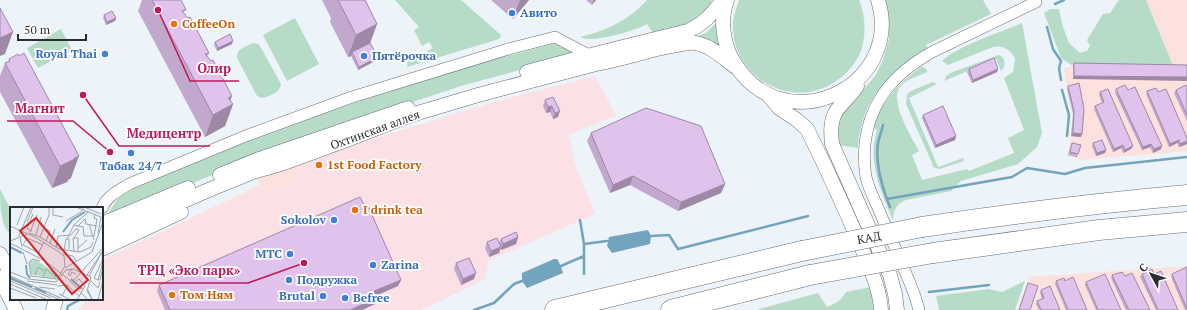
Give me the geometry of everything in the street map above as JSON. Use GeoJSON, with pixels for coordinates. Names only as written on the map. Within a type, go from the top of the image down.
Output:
{"type":"FeatureCollection","features":[{"type":"Feature","properties":{"kind":"highway","name":"КАД"},"geometry":{"type":"LineString","coordinates":[[555,310],[802,251],[922,227],[1101,203],[1187,195]]}},
{"type":"Feature","properties":{"kind":"highway"},"geometry":{"type":"LineString","coordinates":[[671,310],[810,275],[933,253],[1099,230],[1187,222]]}},
{"type":"Feature","properties":{"kind":"street"},"geometry":{"type":"LineString","coordinates":[[657,44],[699,26],[709,18],[722,0]]}},
{"type":"Feature","properties":{"kind":"street"},"geometry":{"type":"LineString","coordinates":[[727,0],[723,21],[724,38],[729,54],[737,68]]}},
{"type":"Feature","properties":{"kind":"street"},"geometry":{"type":"LineString","coordinates":[[878,0],[882,24],[880,40],[874,56],[850,96],[835,114],[831,132],[832,144],[890,275],[897,310]]}},
{"type":"Feature","properties":{"kind":"street"},"geometry":{"type":"LineString","coordinates":[[919,310],[916,296],[866,178],[864,155],[870,117],[878,100],[890,85],[898,76],[922,58],[1035,1]]}},
{"type":"Feature","properties":{"kind":"street"},"geometry":{"type":"LineString","coordinates":[[102,207],[105,200],[129,184],[248,135],[365,92],[555,37],[589,55]]}},
{"type":"Feature","properties":{"kind":"street"},"geometry":{"type":"LineString","coordinates":[[657,44],[696,43],[706,47],[737,68],[754,86],[766,94],[775,104],[807,129],[846,211],[873,275],[881,310]]}},
{"type":"Feature","properties":{"kind":"street","name":"Охтинская аллея"},"geometry":{"type":"LineString","coordinates":[[103,224],[258,159],[374,118],[470,88],[589,55],[657,44]]}},
{"type":"Feature","properties":{"kind":"street","name":"Охтинская аллея"},"geometry":{"type":"LineString","coordinates":[[103,236],[212,188],[253,172],[284,163],[360,136],[411,115],[657,44]]}},
{"type":"Feature","properties":{"kind":"street"},"geometry":{"type":"LineString","coordinates":[[766,94],[791,101],[817,101],[841,92],[852,85],[861,76]]}},
{"type":"Feature","properties":{"kind":"street"},"geometry":{"type":"LineString","coordinates":[[103,250],[284,163]]}},
{"type":"Feature","properties":{"kind":"street"},"geometry":{"type":"LineString","coordinates":[[0,254],[10,293]]}},
{"type":"Feature","properties":{"kind":"street"},"geometry":{"type":"LineString","coordinates":[[13,300],[16,310]]}},
{"type":"Feature","properties":{"kind":"street"},"geometry":{"type":"LineString","coordinates":[[53,310],[56,300]]}},
{"type":"Feature","properties":{"kind":"shaded area"},"geometry":{"type":"Polygon","coordinates":[[[1146,0],[1187,0],[1187,151],[1081,160],[1067,156],[1073,114],[1064,68],[1073,66],[1174,68],[1146,0]]]}},
{"type":"Feature","properties":{"kind":"shaded area"},"geometry":{"type":"Polygon","coordinates":[[[595,76],[616,115],[568,135],[575,164],[595,214],[488,261],[486,279],[421,310],[78,310],[87,300],[103,300],[103,260],[260,185],[264,196],[302,181],[296,165],[385,135],[490,103],[595,76]]]}},
{"type":"Feature","properties":{"kind":"shaded area"},"geometry":{"type":"Polygon","coordinates":[[[296,165],[302,181],[264,196],[258,179],[296,165]]]}},
{"type":"Feature","properties":{"kind":"shaded area"},"geometry":{"type":"Polygon","coordinates":[[[1187,266],[1187,310],[1017,310],[1029,277],[1187,266]]]}},
{"type":"Feature","properties":{"kind":"green space"},"geometry":{"type":"Polygon","coordinates":[[[395,0],[461,0],[501,35],[499,39],[407,67],[408,61],[433,48],[429,42],[422,46],[414,30],[419,27],[395,0]]]}},
{"type":"Feature","properties":{"kind":"green space"},"geometry":{"type":"Polygon","coordinates":[[[647,0],[712,0],[708,8],[690,24],[653,33],[647,24],[627,32],[611,36],[595,39],[580,37],[599,32],[616,24],[633,13],[647,0]]]}},
{"type":"Feature","properties":{"kind":"green space"},"geometry":{"type":"Polygon","coordinates":[[[739,0],[859,0],[863,13],[864,26],[864,38],[861,51],[854,64],[844,75],[820,89],[802,93],[785,91],[769,85],[755,75],[743,62],[736,45],[733,23],[739,0]]]}},
{"type":"Feature","properties":{"kind":"green space"},"geometry":{"type":"Polygon","coordinates":[[[885,0],[983,0],[991,14],[926,45],[928,49],[920,53],[898,70],[873,98],[862,122],[858,148],[838,145],[837,120],[875,76],[883,60],[889,39],[889,20],[885,0]]]}},
{"type":"Feature","properties":{"kind":"green space"},"geometry":{"type":"Polygon","coordinates":[[[1119,0],[1146,0],[1174,68],[1073,66],[1061,58],[1044,13],[1050,9],[1059,9],[1063,27],[1069,43],[1080,53],[1087,51],[1090,46],[1087,40],[1103,14],[1110,13],[1119,0]]]}},
{"type":"Feature","properties":{"kind":"green space"},"geometry":{"type":"Polygon","coordinates":[[[295,18],[319,64],[287,81],[263,35],[295,18]]]}},
{"type":"Feature","properties":{"kind":"green space"},"geometry":{"type":"Polygon","coordinates":[[[717,22],[722,48],[697,37],[707,32],[717,22]]]}},
{"type":"Feature","properties":{"kind":"green space"},"geometry":{"type":"Polygon","coordinates":[[[1022,23],[1042,133],[1037,147],[1018,164],[961,181],[951,191],[906,200],[898,205],[894,213],[893,220],[880,188],[875,165],[874,143],[877,131],[873,126],[882,107],[906,79],[922,66],[926,69],[927,72],[903,84],[897,93],[899,110],[919,151],[912,155],[922,180],[967,169],[969,171],[1014,153],[1008,138],[1024,130],[1004,78],[1013,72],[1015,58],[1013,55],[1006,48],[993,47],[948,65],[942,61],[949,55],[968,45],[1022,23]]]}},
{"type":"Feature","properties":{"kind":"green space"},"geometry":{"type":"Polygon","coordinates":[[[61,29],[72,50],[38,68],[27,48],[61,29]]]}},
{"type":"Feature","properties":{"kind":"green space"},"geometry":{"type":"Polygon","coordinates":[[[253,43],[260,46],[281,84],[277,92],[262,98],[257,96],[237,58],[240,50],[253,43]]]}},
{"type":"Feature","properties":{"kind":"green space"},"geometry":{"type":"Polygon","coordinates":[[[552,44],[561,45],[572,53],[571,56],[461,86],[361,119],[257,157],[138,205],[110,214],[109,212],[116,201],[126,191],[251,139],[354,103],[454,71],[552,44]]]}},
{"type":"Feature","properties":{"kind":"green space"},"geometry":{"type":"Polygon","coordinates":[[[999,55],[1004,60],[1004,67],[1001,71],[996,59],[944,81],[946,76],[950,73],[999,55]]]}},
{"type":"Feature","properties":{"kind":"green space"},"geometry":{"type":"Polygon","coordinates":[[[932,82],[937,84],[909,98],[938,167],[963,158],[964,161],[939,169],[933,167],[906,104],[907,94],[932,82]]]}},
{"type":"Feature","properties":{"kind":"green space"},"geometry":{"type":"Polygon","coordinates":[[[0,189],[10,208],[10,233],[5,226],[1,208],[0,189]]]}},
{"type":"Feature","properties":{"kind":"green space"},"geometry":{"type":"Polygon","coordinates":[[[1025,281],[1015,310],[939,310],[936,296],[988,289],[1002,292],[1025,281]]]}},
{"type":"Feature","properties":{"kind":"green space"},"geometry":{"type":"Polygon","coordinates":[[[871,287],[877,310],[756,310],[818,293],[827,307],[842,298],[846,292],[871,287]]]}},
{"type":"Feature","properties":{"kind":"water"},"geometry":{"type":"Polygon","coordinates":[[[648,230],[651,236],[650,244],[612,253],[607,246],[609,237],[648,230]]]}},
{"type":"Feature","properties":{"kind":"water"},"geometry":{"type":"Polygon","coordinates":[[[557,259],[563,273],[527,288],[522,281],[522,273],[557,259]]]}},
{"type":"Feature","properties":{"kind":"building"},"geometry":{"type":"Polygon","coordinates":[[[152,0],[181,0],[186,10],[182,11],[188,18],[190,17],[209,53],[205,54],[211,61],[213,60],[232,96],[228,98],[233,104],[213,115],[152,0]]]}},
{"type":"Feature","properties":{"kind":"building"},"geometry":{"type":"Polygon","coordinates":[[[338,0],[365,0],[377,24],[356,35],[338,0]]]}},
{"type":"Feature","properties":{"kind":"building"},"geometry":{"type":"Polygon","coordinates":[[[0,8],[13,32],[0,38],[0,8]]]}},
{"type":"Feature","properties":{"kind":"building"},"geometry":{"type":"Polygon","coordinates":[[[112,11],[116,18],[107,22],[104,15],[112,11]]]}},
{"type":"Feature","properties":{"kind":"building"},"geometry":{"type":"Polygon","coordinates":[[[230,34],[233,41],[218,48],[215,42],[230,34]]]}},
{"type":"Feature","properties":{"kind":"building"},"geometry":{"type":"Polygon","coordinates":[[[370,43],[378,57],[359,67],[352,52],[370,43]]]}},
{"type":"Feature","properties":{"kind":"building"},"geometry":{"type":"Polygon","coordinates":[[[24,53],[79,156],[60,166],[5,63],[10,61],[9,59],[18,54],[19,56],[24,53]]]}},
{"type":"Feature","properties":{"kind":"building"},"geometry":{"type":"Polygon","coordinates":[[[994,58],[998,69],[973,80],[969,69],[994,58]]]}},
{"type":"Feature","properties":{"kind":"building"},"geometry":{"type":"Polygon","coordinates":[[[1074,63],[1187,65],[1187,77],[1074,76],[1074,63]]]}},
{"type":"Feature","properties":{"kind":"building"},"geometry":{"type":"Polygon","coordinates":[[[1079,83],[1084,109],[1082,134],[1073,133],[1074,111],[1068,86],[1079,83]]]}},
{"type":"Feature","properties":{"kind":"building"},"geometry":{"type":"Polygon","coordinates":[[[1125,85],[1128,90],[1135,87],[1162,146],[1154,149],[1151,144],[1143,147],[1116,89],[1125,85]]]}},
{"type":"Feature","properties":{"kind":"building"},"geometry":{"type":"Polygon","coordinates":[[[1186,85],[1187,87],[1187,115],[1176,90],[1186,85]]]}},
{"type":"Feature","properties":{"kind":"building"},"geometry":{"type":"Polygon","coordinates":[[[1156,88],[1158,92],[1166,89],[1187,141],[1180,144],[1179,140],[1170,144],[1147,91],[1156,88]]]}},
{"type":"Feature","properties":{"kind":"building"},"geometry":{"type":"Polygon","coordinates":[[[1108,89],[1133,146],[1125,150],[1123,145],[1114,149],[1095,106],[1104,102],[1100,92],[1108,89]]]}},
{"type":"Feature","properties":{"kind":"building"},"geometry":{"type":"Polygon","coordinates":[[[553,97],[560,111],[555,113],[552,106],[548,107],[545,100],[553,97]]]}},
{"type":"Feature","properties":{"kind":"building"},"geometry":{"type":"Polygon","coordinates":[[[943,106],[956,136],[936,145],[923,115],[943,106]]]}},
{"type":"Feature","properties":{"kind":"building"},"geometry":{"type":"Polygon","coordinates":[[[646,108],[701,126],[725,184],[681,202],[633,176],[613,185],[591,133],[646,108]]]}},
{"type":"Feature","properties":{"kind":"building"},"geometry":{"type":"Polygon","coordinates":[[[1102,140],[1106,150],[1097,153],[1093,143],[1102,140]]]}},
{"type":"Feature","properties":{"kind":"building"},"geometry":{"type":"Polygon","coordinates":[[[1072,143],[1081,145],[1078,154],[1070,152],[1072,143]]]}},
{"type":"Feature","properties":{"kind":"building"},"geometry":{"type":"Polygon","coordinates":[[[360,197],[365,207],[368,206],[401,280],[374,291],[377,298],[350,310],[170,310],[159,285],[360,197]]]}},
{"type":"Feature","properties":{"kind":"building"},"geometry":{"type":"Polygon","coordinates":[[[516,232],[518,237],[503,244],[501,239],[516,232]]]}},
{"type":"Feature","properties":{"kind":"building"},"geometry":{"type":"Polygon","coordinates":[[[497,238],[501,247],[491,251],[487,242],[497,238]]]}},
{"type":"Feature","properties":{"kind":"building"},"geometry":{"type":"Polygon","coordinates":[[[469,258],[476,273],[463,279],[456,263],[469,258]]]}},
{"type":"Feature","properties":{"kind":"building"},"geometry":{"type":"Polygon","coordinates":[[[1187,267],[1187,309],[1172,274],[1187,267]]]}},
{"type":"Feature","properties":{"kind":"building"},"geometry":{"type":"Polygon","coordinates":[[[1152,269],[1154,274],[1161,271],[1178,310],[1158,310],[1142,274],[1152,269]]]}},
{"type":"Feature","properties":{"kind":"building"},"geometry":{"type":"Polygon","coordinates":[[[1122,272],[1125,276],[1132,273],[1150,310],[1129,310],[1112,275],[1122,272]]]}},
{"type":"Feature","properties":{"kind":"building"},"geometry":{"type":"Polygon","coordinates":[[[1105,274],[1121,310],[1098,310],[1086,282],[1105,274]]]}},
{"type":"Feature","properties":{"kind":"building"},"geometry":{"type":"Polygon","coordinates":[[[1073,277],[1087,310],[1068,310],[1056,281],[1064,278],[1065,281],[1073,277]]]}},
{"type":"Feature","properties":{"kind":"building"},"geometry":{"type":"Polygon","coordinates":[[[1028,283],[1038,286],[1030,310],[1019,310],[1028,283]]]}},
{"type":"Feature","properties":{"kind":"building"},"geometry":{"type":"Polygon","coordinates":[[[1050,286],[1060,310],[1041,310],[1037,301],[1044,298],[1041,290],[1050,286]]]}},
{"type":"Feature","properties":{"kind":"waterway"},"geometry":{"type":"LineString","coordinates":[[1055,4],[1064,0]]}},
{"type":"Feature","properties":{"kind":"waterway"},"geometry":{"type":"LineString","coordinates":[[1047,27],[1053,49],[1061,61],[1059,68],[1061,80]]}},
{"type":"Feature","properties":{"kind":"waterway"},"geometry":{"type":"LineString","coordinates":[[1062,90],[1069,115],[1067,136]]}},
{"type":"Feature","properties":{"kind":"waterway"},"geometry":{"type":"LineString","coordinates":[[883,125],[878,143],[877,159],[884,192],[890,207]]}},
{"type":"Feature","properties":{"kind":"waterway"},"geometry":{"type":"LineString","coordinates":[[887,199],[1012,177],[1027,168],[1065,174],[1085,168],[1187,157]]}},
{"type":"Feature","properties":{"kind":"waterway"},"geometry":{"type":"LineString","coordinates":[[651,236],[669,235],[678,249],[808,216]]}},
{"type":"Feature","properties":{"kind":"waterway"},"geometry":{"type":"LineString","coordinates":[[580,220],[584,244],[584,274]]}},
{"type":"Feature","properties":{"kind":"waterway"},"geometry":{"type":"LineString","coordinates":[[584,244],[607,241]]}},
{"type":"Feature","properties":{"kind":"waterway"},"geometry":{"type":"LineString","coordinates":[[561,266],[584,256]]}},
{"type":"Feature","properties":{"kind":"waterway"},"geometry":{"type":"LineString","coordinates":[[474,310],[494,303],[514,284],[522,281]]}},
{"type":"Feature","properties":{"kind":"waterway"},"geometry":{"type":"LineString","coordinates":[[929,292],[989,285]]}},
{"type":"Feature","properties":{"kind":"waterway"},"geometry":{"type":"LineString","coordinates":[[67,310],[68,306],[79,300]]}},
{"type":"Feature","properties":{"kind":"place","name":"Олир"},"geometry":{"type":"Point","coordinates":[158,10]}},
{"type":"Feature","properties":{"kind":"place","name":"Авито"},"geometry":{"type":"Point","coordinates":[512,13]}},
{"type":"Feature","properties":{"kind":"place","name":"CoffeeOn"},"geometry":{"type":"Point","coordinates":[174,24]}},
{"type":"Feature","properties":{"kind":"place","name":"Royal Thai"},"geometry":{"type":"Point","coordinates":[105,54]}},
{"type":"Feature","properties":{"kind":"place","name":"Пятёрочка"},"geometry":{"type":"Point","coordinates":[364,56]}},
{"type":"Feature","properties":{"kind":"place","name":"Медицентр"},"geometry":{"type":"Point","coordinates":[83,95]}},
{"type":"Feature","properties":{"kind":"place","name":"Магнит"},"geometry":{"type":"Point","coordinates":[110,152]}},
{"type":"Feature","properties":{"kind":"place","name":"Табак 24/7"},"geometry":{"type":"Point","coordinates":[131,153]}},
{"type":"Feature","properties":{"kind":"place","name":"1st Food Factory"},"geometry":{"type":"Point","coordinates":[319,165]}},
{"type":"Feature","properties":{"kind":"place","name":"I drink tea"},"geometry":{"type":"Point","coordinates":[355,210]}},
{"type":"Feature","properties":{"kind":"place","name":"Sokolov"},"geometry":{"type":"Point","coordinates":[334,220]}},
{"type":"Feature","properties":{"kind":"place","name":"МТС"},"geometry":{"type":"Point","coordinates":[290,254]}},
{"type":"Feature","properties":{"kind":"place","name":"ТРЦ «Эко парк»"},"geometry":{"type":"Point","coordinates":[304,263]}},
{"type":"Feature","properties":{"kind":"place","name":"Zarina"},"geometry":{"type":"Point","coordinates":[373,265]}},
{"type":"Feature","properties":{"kind":"place","name":"Подружка"},"geometry":{"type":"Point","coordinates":[289,280]}},
{"type":"Feature","properties":{"kind":"place","name":"Том Ням"},"geometry":{"type":"Point","coordinates":[172,295]}},
{"type":"Feature","properties":{"kind":"place","name":"Brutal"},"geometry":{"type":"Point","coordinates":[323,296]}},
{"type":"Feature","properties":{"kind":"place","name":"Befree"},"geometry":{"type":"Point","coordinates":[345,298]}}]}
